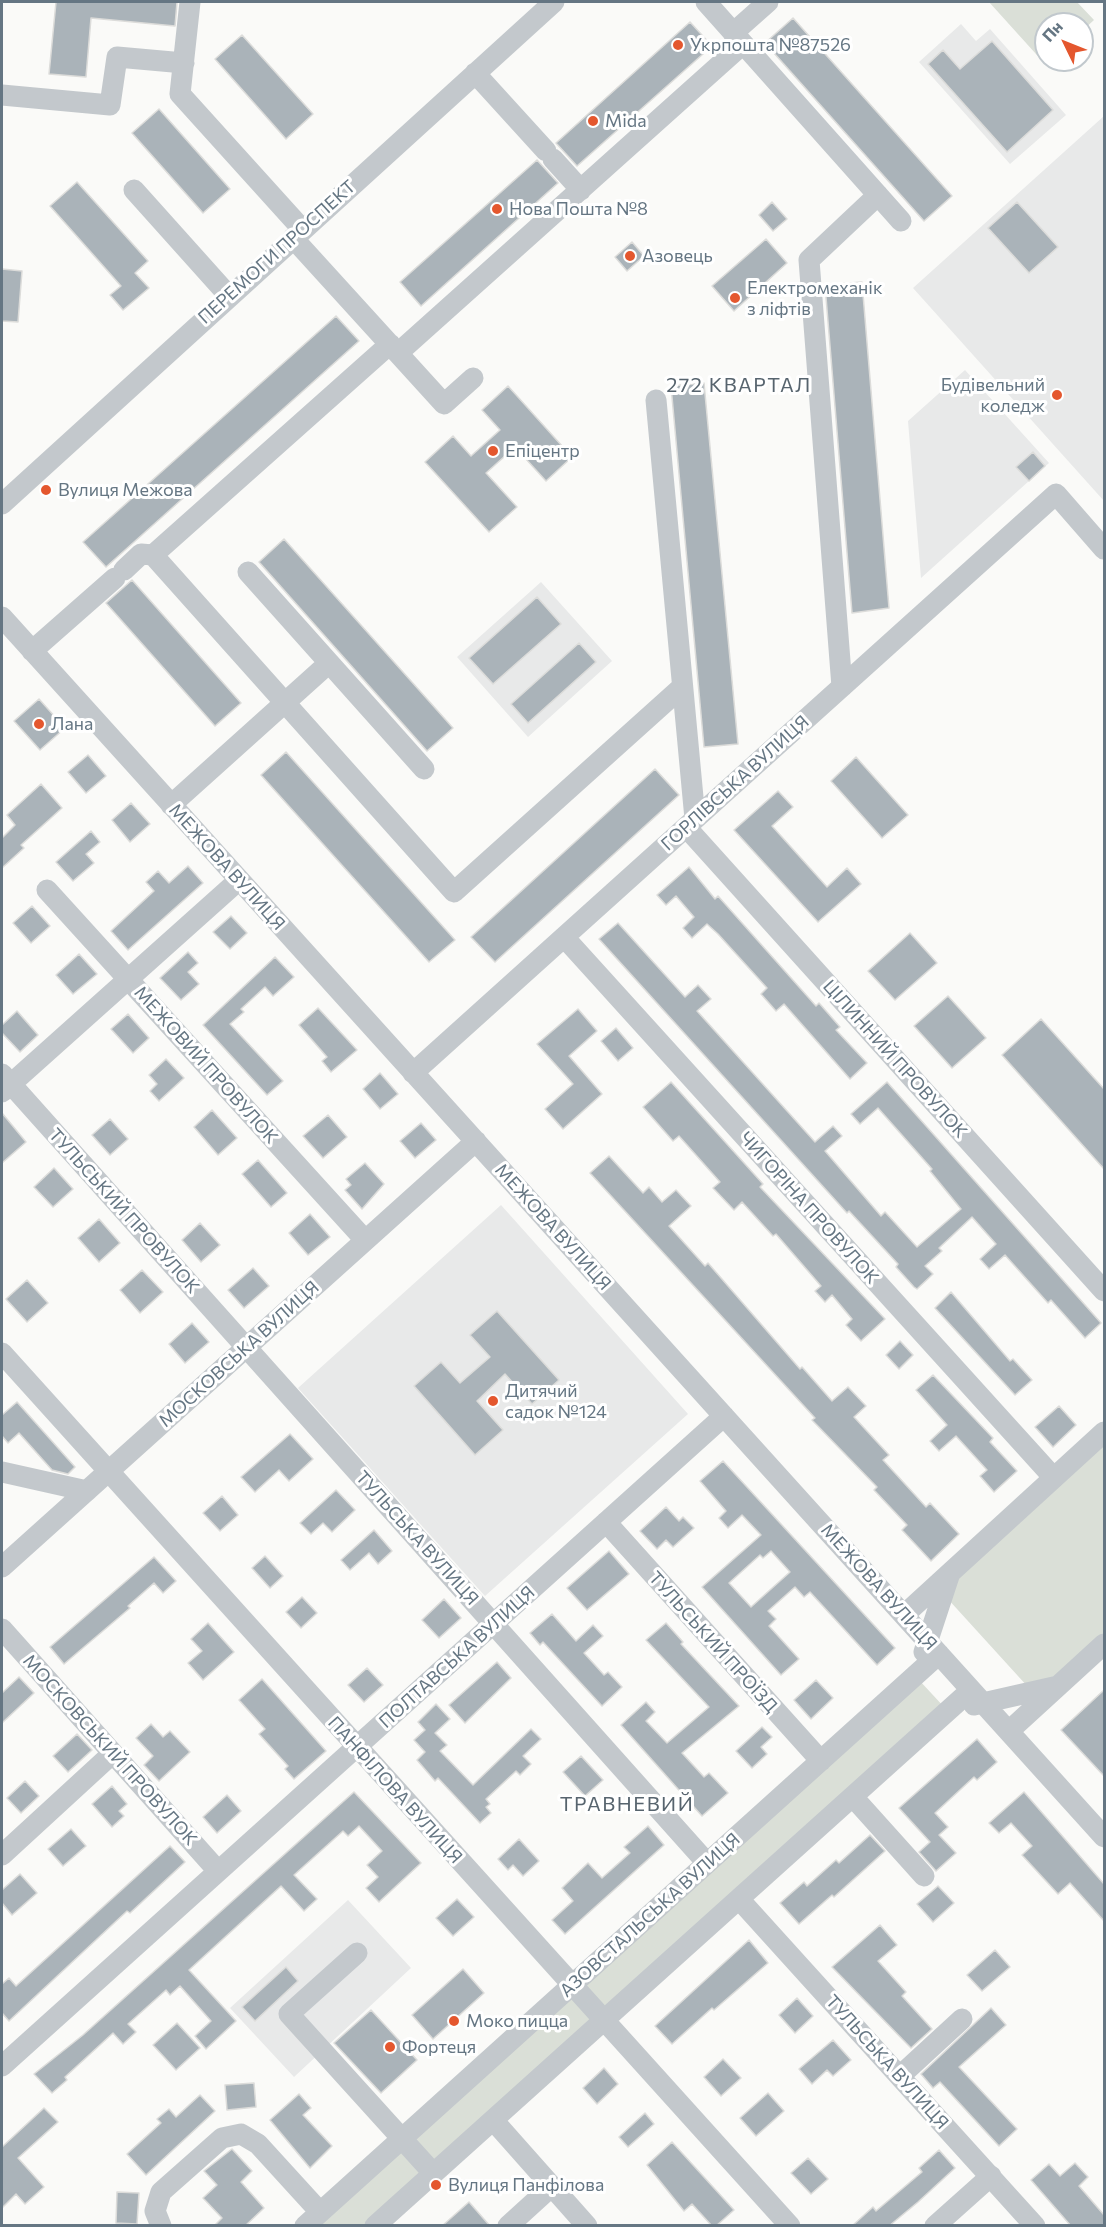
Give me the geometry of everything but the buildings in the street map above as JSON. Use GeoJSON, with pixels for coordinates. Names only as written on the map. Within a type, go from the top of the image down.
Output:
{"type":"FeatureCollection","features":[{"type":"Feature","properties":{"kind":"street"},"geometry":{"type":"LineString","coordinates":[[190,2],[180,94],[444,404],[473,378]]}},
{"type":"Feature","properties":{"kind":"street","name":"ПЕРЕМОГИ ПРОСПЕКТ"},"geometry":{"type":"LineString","coordinates":[[2,504],[554,2]]}},
{"type":"Feature","properties":{"kind":"street"},"geometry":{"type":"LineString","coordinates":[[706,2],[901,221]]}},
{"type":"Feature","properties":{"kind":"street"},"geometry":{"type":"LineString","coordinates":[[153,555],[581,190],[738,38],[768,2]]}},
{"type":"Feature","properties":{"kind":"street"},"geometry":{"type":"LineString","coordinates":[[2,95],[111,105],[117,57],[184,63]]}},
{"type":"Feature","properties":{"kind":"street"},"geometry":{"type":"LineString","coordinates":[[475,73],[581,190]]}},
{"type":"Feature","properties":{"kind":"street"},"geometry":{"type":"LineString","coordinates":[[134,190],[229,296]]}},
{"type":"Feature","properties":{"kind":"street"},"geometry":{"type":"LineString","coordinates":[[842,687],[808,260],[878,195]]}},
{"type":"Feature","properties":{"kind":"street"},"geometry":{"type":"LineString","coordinates":[[656,400],[682,687],[690,823]]}},
{"type":"Feature","properties":{"kind":"street","name":"ГОРЛІВСЬКА ВУЛИЦЯ"},"geometry":{"type":"LineString","coordinates":[[413,1073],[1056,494],[1104,549]]}},
{"type":"Feature","properties":{"kind":"street"},"geometry":{"type":"LineString","coordinates":[[32,651],[141,554],[153,555],[454,892],[682,687]]}},
{"type":"Feature","properties":{"kind":"street"},"geometry":{"type":"LineString","coordinates":[[248,572],[424,769]]}},
{"type":"Feature","properties":{"kind":"street","name":"МЕЖОВА ВУЛИЦЯ"},"geometry":{"type":"LineString","coordinates":[[2,617],[1104,1836]]}},
{"type":"Feature","properties":{"kind":"street"},"geometry":{"type":"LineString","coordinates":[[171,805],[329,663]]}},
{"type":"Feature","properties":{"kind":"street","name":"ЦІЛИННИЙ ПРОВУЛОК"},"geometry":{"type":"LineString","coordinates":[[690,823],[1104,1291]]}},
{"type":"Feature","properties":{"kind":"street"},"geometry":{"type":"LineString","coordinates":[[5,1084],[239,880]]}},
{"type":"Feature","properties":{"kind":"street","name":"МЕЖОВИЙ ПРОВУЛОК"},"geometry":{"type":"LineString","coordinates":[[48,890],[365,1240]]}},
{"type":"Feature","properties":{"kind":"street","name":"ЧИГОРІНА ПРОВУЛОК"},"geometry":{"type":"LineString","coordinates":[[564,937],[1054,1478]]}},
{"type":"Feature","properties":{"kind":"street","name":"ТУЛЬСЬКИЙ ПРОВУЛОК"},"geometry":{"type":"LineString","coordinates":[[5,1084],[246,1348]]}},
{"type":"Feature","properties":{"kind":"street","name":"МОСКОВСЬКА ВУЛИЦЯ"},"geometry":{"type":"LineString","coordinates":[[2,1567],[476,1142]]}},
{"type":"Feature","properties":{"kind":"street","name":"ТУЛЬСЬКА ВУЛИЦЯ"},"geometry":{"type":"LineString","coordinates":[[246,1348],[707,1863]]}},
{"type":"Feature","properties":{"kind":"street","name":"ПАНФІЛОВА ВУЛИЦЯ"},"geometry":{"type":"LineString","coordinates":[[2,1353],[790,2226]]}},
{"type":"Feature","properties":{"kind":"street","name":"ПОЛТАВСЬКА ВУЛИЦЯ"},"geometry":{"type":"LineString","coordinates":[[2,2066],[724,1416]]}},
{"type":"Feature","properties":{"kind":"street","name":"АЗОВСТАЛЬСЬКА ВУЛИЦЯ"},"geometry":{"type":"LineString","coordinates":[[904,1615],[1104,1432]]}},
{"type":"Feature","properties":{"kind":"street"},"geometry":{"type":"LineString","coordinates":[[2,1472],[87,1491]]}},
{"type":"Feature","properties":{"kind":"street","name":"ТУЛЬСЬКИЙ ПРОЇЗД"},"geometry":{"type":"LineString","coordinates":[[606,1522],[821,1761]]}},
{"type":"Feature","properties":{"kind":"street","name":"АЗОВСТАЛЬСЬКА ВУЛИЦЯ"},"geometry":{"type":"LineString","coordinates":[[313,2219],[914,1677],[933,1648],[950,1573]]}},
{"type":"Feature","properties":{"kind":"street","name":"МОСКОВСЬКИЙ ПРОВУЛОК"},"geometry":{"type":"LineString","coordinates":[[2,1629],[218,1871]]}},
{"type":"Feature","properties":{"kind":"street"},"geometry":{"type":"LineString","coordinates":[[1009,1731],[1104,1644]]}},
{"type":"Feature","properties":{"kind":"street"},"geometry":{"type":"LineString","coordinates":[[375,2226],[946,1712],[977,1696],[1058,1686]]}},
{"type":"Feature","properties":{"kind":"street"},"geometry":{"type":"LineString","coordinates":[[2,1855],[112,1753]]}},
{"type":"Feature","properties":{"kind":"street"},"geometry":{"type":"LineString","coordinates":[[853,1797],[924,1876]]}},
{"type":"Feature","properties":{"kind":"street","name":"ТУЛЬСЬКА ВУЛИЦЯ"},"geometry":{"type":"LineString","coordinates":[[739,1899],[1035,2226]]}},
{"type":"Feature","properties":{"kind":"street"},"geometry":{"type":"LineString","coordinates":[[357,1953],[289,2014],[433,2173]]}},
{"type":"Feature","properties":{"kind":"street"},"geometry":{"type":"LineString","coordinates":[[900,2076],[962,2019]]}},
{"type":"Feature","properties":{"kind":"street"},"geometry":{"type":"LineString","coordinates":[[493,2120],[587,2226]]}},
{"type":"Feature","properties":{"kind":"street"},"geometry":{"type":"LineString","coordinates":[[161,2226],[155,2211],[161,2192],[222,2138],[241,2134],[258,2144],[313,2219]]}},
{"type":"Feature","properties":{"kind":"street"},"geometry":{"type":"LineString","coordinates":[[935,2226],[991,2176]]}},
{"type":"Feature","properties":{"kind":"street"},"geometry":{"type":"LineString","coordinates":[[508,2226],[552,2186]]}},
{"type":"Feature","properties":{"kind":"shaded area"},"geometry":{"type":"Polygon","coordinates":[[[989,2],[1077,2],[1086,12],[1034,12],[1034,52],[989,2]]]}},
{"type":"Feature","properties":{"kind":"shaded area"},"geometry":{"type":"Polygon","coordinates":[[[961,24],[976,41],[990,29],[1066,115],[1010,164],[919,62],[961,24]]]}},
{"type":"Feature","properties":{"kind":"shaded area","name":"Будівельний коледж"},"geometry":{"type":"Polygon","coordinates":[[[1104,116],[1104,501],[913,288],[1104,116]]]}},
{"type":"Feature","properties":{"kind":"shaded area"},"geometry":{"type":"Polygon","coordinates":[[[965,370],[1049,463],[921,578],[908,421],[965,370]]]}},
{"type":"Feature","properties":{"kind":"shaded area"},"geometry":{"type":"Polygon","coordinates":[[[541,582],[612,661],[528,737],[457,657],[541,582]]]}},
{"type":"Feature","properties":{"kind":"shaded area","name":"Дитячий садок №124"},"geometry":{"type":"Polygon","coordinates":[[[501,1205],[688,1414],[485,1596],[298,1388],[501,1205]]]}},
{"type":"Feature","properties":{"kind":"shaded area"},"geometry":{"type":"Polygon","coordinates":[[[1104,1438],[1104,1637],[1057,1681],[1028,1687],[947,1598],[955,1575],[1104,1438]]]}},
{"type":"Feature","properties":{"kind":"shaded area"},"geometry":{"type":"Polygon","coordinates":[[[919,1680],[945,1708],[367,2225],[312,2226],[919,1680]]]}},
{"type":"Feature","properties":{"kind":"shaded area"},"geometry":{"type":"Polygon","coordinates":[[[348,1900],[411,1968],[294,2077],[230,2008],[348,1900]]]}},
{"type":"Feature","properties":{"kind":"place","name":"Укрпошта №87526"},"geometry":{"type":"Point","coordinates":[678,45]}},
{"type":"Feature","properties":{"kind":"place","name":"Mida"},"geometry":{"type":"Point","coordinates":[593,121]}},
{"type":"Feature","properties":{"kind":"place","name":"Нова Пошта №8"},"geometry":{"type":"Point","coordinates":[497,209]}},
{"type":"Feature","properties":{"kind":"place","name":"Азовець"},"geometry":{"type":"Point","coordinates":[630,256]}},
{"type":"Feature","properties":{"kind":"place","name":"Електромеханік з ліфтів"},"geometry":{"type":"Point","coordinates":[735,298]}},
{"type":"Feature","properties":{"kind":"place","name":"Будівельний коледж"},"geometry":{"type":"Point","coordinates":[1057,395]}},
{"type":"Feature","properties":{"kind":"place","name":"Епіцентр"},"geometry":{"type":"Point","coordinates":[493,451]}},
{"type":"Feature","properties":{"kind":"place","name":"Вулиця Межова"},"geometry":{"type":"Point","coordinates":[46,490]}},
{"type":"Feature","properties":{"kind":"place","name":"Лана"},"geometry":{"type":"Point","coordinates":[39,724]}},
{"type":"Feature","properties":{"kind":"place","name":"Дитячий садок №124"},"geometry":{"type":"Point","coordinates":[493,1401]}},
{"type":"Feature","properties":{"kind":"place","name":"Моко пицца"},"geometry":{"type":"Point","coordinates":[454,2021]}},
{"type":"Feature","properties":{"kind":"place","name":"Фортеця"},"geometry":{"type":"Point","coordinates":[390,2047]}},
{"type":"Feature","properties":{"kind":"place","name":"Вулиця Панфілова"},"geometry":{"type":"Point","coordinates":[436,2185]}},
{"type":"Feature","properties":{"kind":"district","name":"272 КВАРТАЛ"},"geometry":{"type":"Point","coordinates":[739,385]}},
{"type":"Feature","properties":{"kind":"district","name":"ТРАВНЕВИЙ"},"geometry":{"type":"Point","coordinates":[627,1804]}}]}
